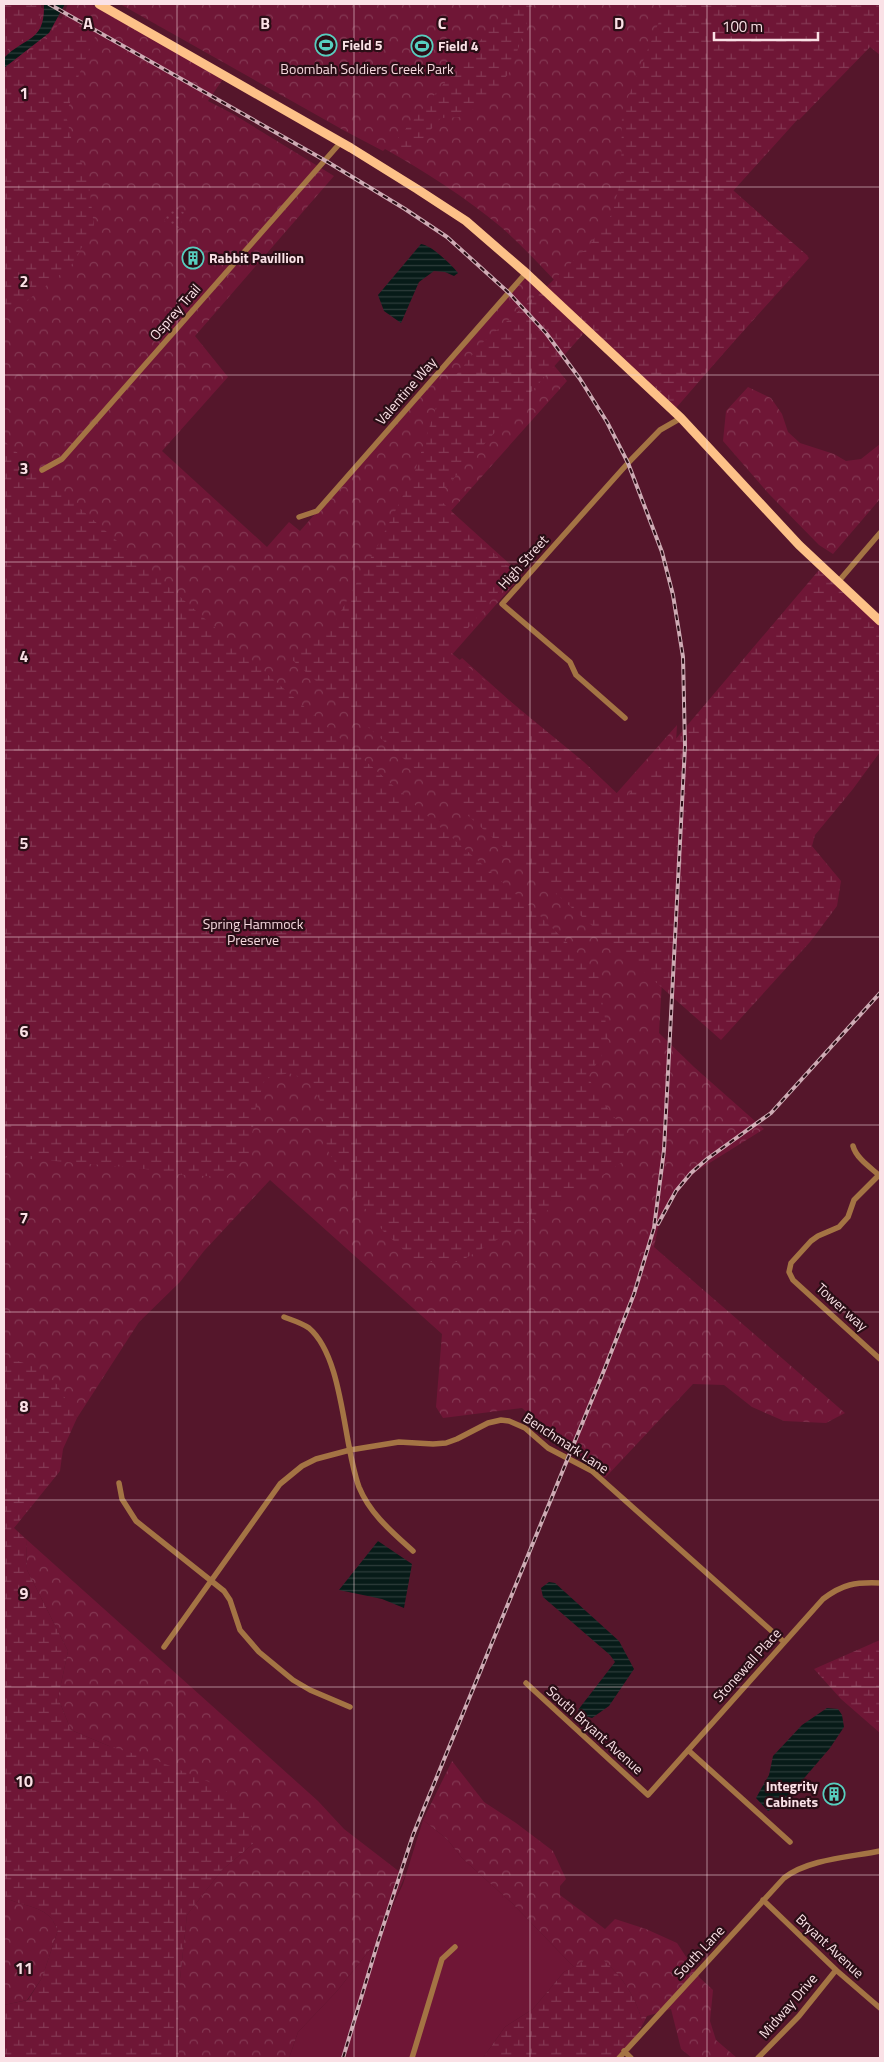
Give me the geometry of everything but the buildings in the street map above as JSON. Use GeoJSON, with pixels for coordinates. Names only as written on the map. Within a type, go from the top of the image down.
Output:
{"type":"FeatureCollection","features":[{"type":"Feature","properties":{"kind":"main road"},"geometry":{"type":"LineString","coordinates":[[99,4],[341,142],[444,206],[466,222],[526,273],[680,418],[794,541],[880,621]]}},
{"type":"Feature","properties":{"kind":"street","name":"Osprey Trail"},"geometry":{"type":"LineString","coordinates":[[42,470],[62,459],[341,142]]}},
{"type":"Feature","properties":{"kind":"street","name":"Valentine Way"},"geometry":{"type":"LineString","coordinates":[[299,517],[317,511],[526,273]]}},
{"type":"Feature","properties":{"kind":"street","name":"High Street"},"geometry":{"type":"LineString","coordinates":[[625,718],[576,675],[570,662],[502,604],[628,463],[660,430],[680,418]]}},
{"type":"Feature","properties":{"kind":"street"},"geometry":{"type":"LineString","coordinates":[[838,582],[880,534]]}},
{"type":"Feature","properties":{"kind":"street"},"geometry":{"type":"LineString","coordinates":[[853,1146],[854,1151],[861,1159],[880,1175]]}},
{"type":"Feature","properties":{"kind":"street","name":"Tower way"},"geometry":{"type":"LineString","coordinates":[[880,1175],[854,1200],[848,1217],[838,1227],[811,1241],[791,1262],[789,1272],[793,1280],[880,1359]]}},
{"type":"Feature","properties":{"kind":"street"},"geometry":{"type":"LineString","coordinates":[[284,1317],[308,1328],[324,1351],[338,1391],[359,1486],[372,1510],[382,1523],[413,1551]]}},
{"type":"Feature","properties":{"kind":"street","name":"Benchmark Lane"},"geometry":{"type":"LineString","coordinates":[[164,1647],[280,1484],[302,1466],[316,1459],[350,1450],[399,1442],[446,1443],[488,1423],[501,1420],[518,1424],[548,1448],[592,1471],[784,1642]]}},
{"type":"Feature","properties":{"kind":"street"},"geometry":{"type":"LineString","coordinates":[[118,1483],[122,1499],[136,1521],[224,1591],[230,1600],[240,1630],[259,1652],[299,1683],[350,1707]]}},
{"type":"Feature","properties":{"kind":"street","name":"Stonewall Place"},"geometry":{"type":"LineString","coordinates":[[648,1795],[823,1599],[837,1588],[850,1584],[880,1583]]}},
{"type":"Feature","properties":{"kind":"street","name":"South Bryant Avenue"},"geometry":{"type":"LineString","coordinates":[[526,1683],[648,1795]]}},
{"type":"Feature","properties":{"kind":"street"},"geometry":{"type":"LineString","coordinates":[[688,1750],[790,1842]]}},
{"type":"Feature","properties":{"kind":"street","name":"South Lane"},"geometry":{"type":"LineString","coordinates":[[619,2058],[763,1900],[794,1870],[880,1851]]}},
{"type":"Feature","properties":{"kind":"street","name":"Bryant Avenue"},"geometry":{"type":"LineString","coordinates":[[763,1900],[836,1970],[880,2008]]}},
{"type":"Feature","properties":{"kind":"street"},"geometry":{"type":"LineString","coordinates":[[412,2058],[442,1959],[455,1948]]}},
{"type":"Feature","properties":{"kind":"street","name":"Midway Drive"},"geometry":{"type":"LineString","coordinates":[[758,2058],[798,2016],[836,1970]]}},
{"type":"Feature","properties":{"kind":"street"},"geometry":{"type":"LineString","coordinates":[[624,2052],[632,2058]]}},
{"type":"Feature","properties":{"kind":"green space","name":"Spring Hammock Preserve"},"geometry":{"type":"Polygon","coordinates":[[[4,4],[35,4],[94,38],[63,16],[68,4],[91,4],[223,79],[208,101],[233,114],[334,176],[195,336],[228,377],[162,451],[267,547],[289,522],[300,531],[524,276],[541,291],[510,320],[567,381],[451,511],[522,575],[391,724],[399,730],[462,658],[615,795],[677,725],[659,1033],[764,1129],[695,1172],[678,1191],[660,1219],[654,1247],[845,1413],[826,1423],[784,1421],[752,1407],[724,1385],[693,1384],[605,1478],[566,1442],[564,1446],[522,1408],[443,1418],[436,1407],[442,1334],[270,1180],[204,1251],[180,1282],[139,1322],[77,1418],[66,1401],[4,1468],[4,4]]]}},
{"type":"Feature","properties":{"kind":"green space"},"geometry":{"type":"Polygon","coordinates":[[[4,4],[41,4],[41,16],[35,30],[30,35],[4,53],[4,4]]]}},
{"type":"Feature","properties":{"kind":"green space","name":"Boombah Soldiers Creek Park"},"geometry":{"type":"Polygon","coordinates":[[[120,4],[753,4],[651,117],[809,258],[677,405],[520,245],[473,205],[385,149],[383,151],[345,131],[120,4]]]}},
{"type":"Feature","properties":{"kind":"green space"},"geometry":{"type":"Polygon","coordinates":[[[511,4],[533,4],[511,70],[489,100],[459,117],[441,118],[407,156],[393,144],[511,4]]]}},
{"type":"Feature","properties":{"kind":"green space"},"geometry":{"type":"Polygon","coordinates":[[[661,4],[880,4],[880,55],[870,47],[798,119],[733,191],[808,256],[676,408],[546,287],[588,247],[612,214],[621,180],[622,112],[663,12],[661,4]]]}},
{"type":"Feature","properties":{"kind":"green space"},"geometry":{"type":"Polygon","coordinates":[[[63,16],[95,37],[77,80],[66,115],[73,146],[88,176],[94,227],[70,267],[29,299],[4,315],[4,71],[52,35],[63,16]]]}},
{"type":"Feature","properties":{"kind":"green space"},"geometry":{"type":"Polygon","coordinates":[[[171,206],[185,213],[179,228],[164,221],[171,206]]]}},
{"type":"Feature","properties":{"kind":"green space"},"geometry":{"type":"Polygon","coordinates":[[[541,291],[584,333],[437,497],[514,573],[449,651],[584,762],[624,800],[819,570],[880,625],[880,752],[853,789],[815,835],[812,846],[841,881],[837,906],[810,942],[721,1040],[289,657],[331,629],[379,543],[414,474],[440,395],[481,344],[541,291]]]}},
{"type":"Feature","properties":{"kind":"green space"},"geometry":{"type":"Polygon","coordinates":[[[748,387],[771,398],[782,414],[788,432],[800,443],[834,454],[846,461],[861,459],[880,444],[880,499],[833,554],[819,545],[769,494],[723,441],[726,411],[748,387]]]}},
{"type":"Feature","properties":{"kind":"green space"},"geometry":{"type":"Polygon","coordinates":[[[4,441],[536,912],[598,973],[609,1044],[588,1077],[598,1095],[626,1133],[622,1162],[567,1199],[459,1262],[417,1262],[384,1232],[355,1196],[327,1149],[324,1112],[312,1081],[289,1073],[265,1079],[256,1108],[249,1154],[226,1177],[185,1175],[138,1168],[7,1157],[4,1159],[4,441]]]}},
{"type":"Feature","properties":{"kind":"green space"},"geometry":{"type":"Polygon","coordinates":[[[4,1357],[34,1366],[56,1383],[77,1418],[63,1449],[60,1471],[14,1528],[26,1539],[27,1570],[68,1651],[58,1698],[71,1730],[109,1746],[158,1761],[219,1786],[250,1809],[253,1844],[222,1870],[187,1915],[178,1997],[179,2058],[4,2058],[4,2005],[28,2000],[42,1978],[58,1930],[52,1919],[44,1912],[4,1897],[4,1357]]]}},
{"type":"Feature","properties":{"kind":"green space"},"geometry":{"type":"Polygon","coordinates":[[[26,1539],[318,1801],[344,1829],[405,1876],[376,1942],[337,1991],[298,2032],[289,2058],[179,2058],[178,1997],[187,1915],[222,1870],[253,1844],[109,1746],[71,1730],[58,1698],[68,1651],[27,1570],[26,1539]]]}},
{"type":"Feature","properties":{"kind":"green space"},"geometry":{"type":"Polygon","coordinates":[[[880,1640],[880,1733],[841,1699],[814,1669],[880,1640]]]}},
{"type":"Feature","properties":{"kind":"green space"},"geometry":{"type":"Polygon","coordinates":[[[452,1761],[484,1802],[553,1851],[566,1879],[560,1886],[560,1895],[605,1929],[615,1919],[646,1929],[677,1943],[700,1978],[713,1990],[710,2021],[716,2040],[737,2058],[692,2058],[681,2049],[671,2009],[647,2016],[643,2024],[637,2006],[628,1989],[618,1974],[604,1961],[584,1961],[574,1967],[512,1903],[462,1858],[447,1839],[423,1820],[452,1761]]]}},
{"type":"Feature","properties":{"kind":"green space"},"geometry":{"type":"Polygon","coordinates":[[[423,1820],[447,1839],[462,1858],[512,1903],[574,1967],[564,1972],[533,2009],[505,2027],[483,2058],[289,2058],[298,2032],[337,1991],[376,1942],[403,1884],[423,1820]]]}},
{"type":"Feature","properties":{"kind":"green space"},"geometry":{"type":"Polygon","coordinates":[[[4,1897],[44,1912],[52,1919],[58,1930],[42,1978],[27,2000],[4,2005],[4,1897]]]}},
{"type":"Feature","properties":{"kind":"green space"},"geometry":{"type":"Polygon","coordinates":[[[584,1961],[604,1961],[623,1982],[637,2006],[643,2024],[623,2058],[483,2058],[505,2027],[533,2009],[564,1972],[584,1961]]]}},
{"type":"Feature","properties":{"kind":"shaded area"},"geometry":{"type":"Polygon","coordinates":[[[44,4],[65,4],[49,33],[4,68],[4,58],[32,37],[41,26],[44,4]]]}},
{"type":"Feature","properties":{"kind":"shaded area"},"geometry":{"type":"Polygon","coordinates":[[[421,244],[435,251],[458,273],[454,276],[445,272],[434,271],[419,282],[401,323],[384,311],[378,295],[421,244]]]}},
{"type":"Feature","properties":{"kind":"shaded area"},"geometry":{"type":"Polygon","coordinates":[[[378,1541],[412,1564],[404,1608],[382,1599],[339,1590],[378,1541]]]}},
{"type":"Feature","properties":{"kind":"shaded area"},"geometry":{"type":"Polygon","coordinates":[[[549,1582],[555,1583],[619,1641],[634,1669],[609,1706],[592,1718],[585,1716],[578,1710],[615,1662],[610,1655],[543,1597],[541,1588],[549,1582]]]}},
{"type":"Feature","properties":{"kind":"shaded area"},"geometry":{"type":"Polygon","coordinates":[[[827,1708],[838,1709],[842,1715],[844,1727],[830,1748],[782,1804],[768,1811],[756,1798],[769,1775],[773,1756],[802,1725],[827,1708]]]}},
{"type":"Feature","properties":{"kind":"railway"},"geometry":{"type":"LineString","coordinates":[[49,4],[326,161],[405,209],[447,237],[509,293],[546,333],[580,379],[607,422],[628,463],[662,552],[673,595],[683,657],[685,746],[664,1150],[654,1228],[634,1294],[605,1368],[413,1835],[343,2058]]}},
{"type":"Feature","properties":{"kind":"railway"},"geometry":{"type":"LineString","coordinates":[[658,1224],[676,1191],[691,1173],[707,1159],[771,1113],[880,993]]}},
{"type":"Feature","properties":{"kind":"place","name":"Field 5"},"geometry":{"type":"Point","coordinates":[326,45]}},
{"type":"Feature","properties":{"kind":"place","name":"Field 4"},"geometry":{"type":"Point","coordinates":[422,46]}},
{"type":"Feature","properties":{"kind":"place","name":"Rabbit Pavillion"},"geometry":{"type":"Point","coordinates":[193,258]}},
{"type":"Feature","properties":{"kind":"place","name":"Integrity Cabinets"},"geometry":{"type":"Point","coordinates":[834,1794]}}]}
